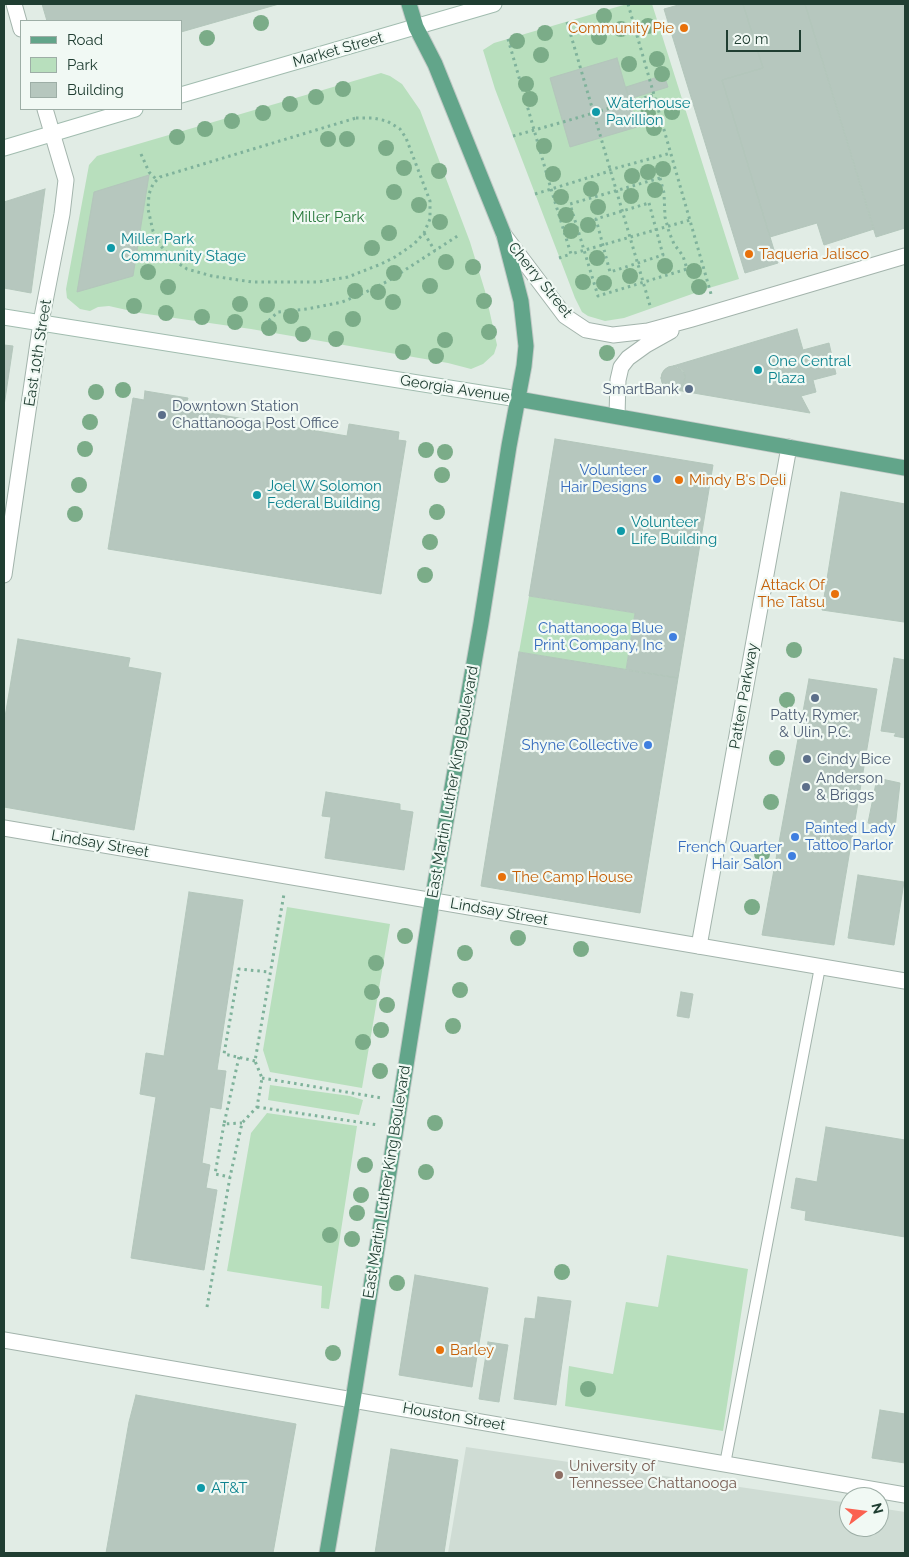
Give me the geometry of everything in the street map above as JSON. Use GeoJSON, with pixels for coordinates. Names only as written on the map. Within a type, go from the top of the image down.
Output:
{"type":"FeatureCollection","features":[{"type":"Feature","properties":{"kind":"main road","name":"East Martin Luther King Boulevard"},"geometry":{"type":"LineString","coordinates":[[327,1553],[432,901],[481,623],[526,346],[521,301],[504,235],[435,64],[416,27],[409,4]]}},
{"type":"Feature","properties":{"kind":"main road","name":"Georgia Avenue"},"geometry":{"type":"LineString","coordinates":[[518,399],[905,468]]}},
{"type":"Feature","properties":{"kind":"street"},"geometry":{"type":"LineString","coordinates":[[14,4],[20,25]]}},
{"type":"Feature","properties":{"kind":"street","name":"Market Street"},"geometry":{"type":"LineString","coordinates":[[182,95],[494,4]]}},
{"type":"Feature","properties":{"kind":"street","name":"East 10th Street"},"geometry":{"type":"LineString","coordinates":[[4,575],[41,322],[62,214],[66,180],[45,110]]}},
{"type":"Feature","properties":{"kind":"street"},"geometry":{"type":"LineString","coordinates":[[4,148],[52,132],[130,110]]}},
{"type":"Feature","properties":{"kind":"street","name":"Cherry Street"},"geometry":{"type":"LineString","coordinates":[[504,235],[565,316],[586,330],[613,335],[648,331],[905,256]]}},
{"type":"Feature","properties":{"kind":"street","name":"Georgia Avenue"},"geometry":{"type":"LineString","coordinates":[[4,317],[518,399]]}},
{"type":"Feature","properties":{"kind":"street","name":"Cherry Street"},"geometry":{"type":"LineString","coordinates":[[617,416],[618,380],[621,367],[628,358],[646,345],[692,319]]}},
{"type":"Feature","properties":{"kind":"street","name":"Patten Parkway"},"geometry":{"type":"LineString","coordinates":[[699,946],[788,446]]}},
{"type":"Feature","properties":{"kind":"street","name":"Lindsay Street"},"geometry":{"type":"LineString","coordinates":[[4,828],[905,981]]}},
{"type":"Feature","properties":{"kind":"street","name":"Houston Street"},"geometry":{"type":"LineString","coordinates":[[4,1340],[905,1495]]}},
{"type":"Feature","properties":{"kind":"lane"},"geometry":{"type":"LineString","coordinates":[[725,1464],[820,967]]}},
{"type":"Feature","properties":{"kind":"path"},"geometry":{"type":"LineString","coordinates":[[628,4],[710,288]]}},
{"type":"Feature","properties":{"kind":"path"},"geometry":{"type":"LineString","coordinates":[[567,22],[651,309]]}},
{"type":"Feature","properties":{"kind":"path"},"geometry":{"type":"LineString","coordinates":[[508,39],[571,254]]}},
{"type":"Feature","properties":{"kind":"path"},"geometry":{"type":"LineString","coordinates":[[513,136],[654,95]]}},
{"type":"Feature","properties":{"kind":"path"},"geometry":{"type":"LineString","coordinates":[[356,118],[373,118],[387,121],[400,129],[406,138],[430,201],[430,219],[424,233],[414,244],[395,257],[348,276],[318,282],[252,282],[212,276],[187,269],[173,260],[160,246],[153,231],[148,209],[149,194],[153,184],[160,177],[356,118]]}},
{"type":"Feature","properties":{"kind":"path"},"geometry":{"type":"LineString","coordinates":[[535,194],[671,153]]}},
{"type":"Feature","properties":{"kind":"path"},"geometry":{"type":"LineString","coordinates":[[141,154],[149,172],[157,180]]}},
{"type":"Feature","properties":{"kind":"path"},"geometry":{"type":"LineString","coordinates":[[660,178],[664,193],[665,217],[668,227],[674,244],[683,256],[687,269],[598,296],[570,204],[660,178]]}},
{"type":"Feature","properties":{"kind":"path"},"geometry":{"type":"LineString","coordinates":[[649,203],[656,230],[663,255],[610,272],[596,219],[649,203]]}},
{"type":"Feature","properties":{"kind":"path"},"geometry":{"type":"LineString","coordinates":[[559,258],[690,220]]}},
{"type":"Feature","properties":{"kind":"path"},"geometry":{"type":"LineString","coordinates":[[424,233],[435,251]]}},
{"type":"Feature","properties":{"kind":"path"},"geometry":{"type":"LineString","coordinates":[[264,325],[278,312],[307,309],[342,302],[388,281],[459,235]]}},
{"type":"Feature","properties":{"kind":"path"},"geometry":{"type":"LineString","coordinates":[[207,1307],[230,1177],[242,1123],[257,1107],[262,1078],[255,1061],[286,876]]}},
{"type":"Feature","properties":{"kind":"path"},"geometry":{"type":"LineString","coordinates":[[255,1061],[224,1054],[239,969],[270,972]]}},
{"type":"Feature","properties":{"kind":"path"},"geometry":{"type":"LineString","coordinates":[[230,1177],[215,1174],[238,1057]]}},
{"type":"Feature","properties":{"kind":"path"},"geometry":{"type":"LineString","coordinates":[[262,1078],[400,1101]]}},
{"type":"Feature","properties":{"kind":"path"},"geometry":{"type":"LineString","coordinates":[[257,1107],[396,1128]]}},
{"type":"Feature","properties":{"kind":"path"},"geometry":{"type":"LineString","coordinates":[[224,1124],[242,1123]]}},
{"type":"Feature","properties":{"kind":"shaded area","name":"University of Tennessee Chattanooga"},"geometry":{"type":"Polygon","coordinates":[[[466,1447],[839,1502],[839,1537],[889,1537],[889,1510],[905,1512],[905,1553],[448,1553],[466,1447]]]}},
{"type":"Feature","properties":{"kind":"green space"},"geometry":{"type":"Polygon","coordinates":[[[627,4],[652,4],[739,279],[624,318],[605,321],[588,316],[582,312],[575,298],[495,89],[483,50],[494,43],[627,4]]]}},
{"type":"Feature","properties":{"kind":"green space","name":"Miller Park"},"geometry":{"type":"Polygon","coordinates":[[[381,73],[390,76],[402,84],[420,110],[470,242],[485,291],[497,345],[494,354],[483,364],[471,369],[448,363],[251,329],[140,313],[109,306],[98,307],[90,311],[80,309],[67,298],[66,289],[89,165],[97,156],[381,73]]]}},
{"type":"Feature","properties":{"kind":"green space"},"geometry":{"type":"Polygon","coordinates":[[[529,596],[635,613],[626,670],[519,652],[529,596]]]}},
{"type":"Feature","properties":{"kind":"green space"},"geometry":{"type":"Polygon","coordinates":[[[287,907],[390,924],[362,1088],[270,1072],[263,1050],[287,907]]]}},
{"type":"Feature","properties":{"kind":"green space"},"geometry":{"type":"Polygon","coordinates":[[[270,1085],[350,1096],[363,1100],[359,1115],[268,1100],[270,1085]]]}},
{"type":"Feature","properties":{"kind":"green space"},"geometry":{"type":"Polygon","coordinates":[[[267,1113],[357,1126],[329,1309],[321,1308],[322,1286],[227,1271],[251,1133],[267,1113]]]}},
{"type":"Feature","properties":{"kind":"green space"},"geometry":{"type":"Polygon","coordinates":[[[667,1255],[748,1269],[723,1431],[565,1406],[569,1366],[613,1374],[626,1302],[658,1307],[667,1255]]]}},
{"type":"Feature","properties":{"kind":"building"},"geometry":{"type":"Polygon","coordinates":[[[42,4],[279,4],[182,32],[182,20],[47,20],[42,4]]]}},
{"type":"Feature","properties":{"kind":"building"},"geometry":{"type":"Polygon","coordinates":[[[682,4],[743,4],[763,68],[722,80],[778,263],[745,273],[664,9],[682,4]]]}},
{"type":"Feature","properties":{"kind":"building"},"geometry":{"type":"Polygon","coordinates":[[[743,4],[805,4],[874,229],[824,245],[817,223],[770,237],[722,80],[763,68],[743,4]]]}},
{"type":"Feature","properties":{"kind":"building"},"geometry":{"type":"Polygon","coordinates":[[[805,4],[905,4],[905,228],[876,237],[805,4]]]}},
{"type":"Feature","properties":{"kind":"building","name":"Waterhouse Pavillion"},"geometry":{"type":"Polygon","coordinates":[[[617,58],[637,127],[570,147],[550,78],[617,58]]]}},
{"type":"Feature","properties":{"kind":"building"},"geometry":{"type":"Polygon","coordinates":[[[664,75],[668,87],[629,99],[626,87],[664,75]]]}},
{"type":"Feature","properties":{"kind":"building","name":"Miller Park Community Stage"},"geometry":{"type":"Polygon","coordinates":[[[149,175],[133,276],[77,292],[94,192],[149,175]]]}},
{"type":"Feature","properties":{"kind":"building"},"geometry":{"type":"Polygon","coordinates":[[[45,189],[31,293],[4,288],[4,202],[45,189]]]}},
{"type":"Feature","properties":{"kind":"building","name":"One Central Plaza"},"geometry":{"type":"Polygon","coordinates":[[[797,329],[803,350],[829,343],[836,374],[813,380],[816,392],[801,396],[810,413],[676,390],[684,383],[685,375],[680,369],[673,366],[797,329]]]}},
{"type":"Feature","properties":{"kind":"building"},"geometry":{"type":"Polygon","coordinates":[[[4,345],[13,346],[4,406],[4,345]]]}},
{"type":"Feature","properties":{"kind":"building"},"geometry":{"type":"Polygon","coordinates":[[[673,366],[678,367],[684,373],[684,383],[678,389],[673,390],[668,389],[662,383],[661,378],[662,373],[668,367],[673,366]]]}},
{"type":"Feature","properties":{"kind":"building","name":"Joel W Solomon Federal Building"},"geometry":{"type":"Polygon","coordinates":[[[145,391],[188,398],[185,409],[347,436],[349,424],[399,432],[398,440],[406,441],[381,594],[108,549],[133,398],[144,400],[145,391]]]}},
{"type":"Feature","properties":{"kind":"building","name":"Volunteer Life Building"},"geometry":{"type":"Polygon","coordinates":[[[555,439],[713,465],[678,678],[626,670],[635,613],[529,596],[555,439]]]}},
{"type":"Feature","properties":{"kind":"building"},"geometry":{"type":"Polygon","coordinates":[[[841,492],[905,504],[904,622],[822,610],[841,492]]]}},
{"type":"Feature","properties":{"kind":"building"},"geometry":{"type":"Polygon","coordinates":[[[18,639],[130,658],[128,667],[161,673],[134,830],[4,807],[4,723],[18,639]]]}},
{"type":"Feature","properties":{"kind":"building"},"geometry":{"type":"Polygon","coordinates":[[[519,652],[678,678],[640,913],[481,886],[519,652]]]}},
{"type":"Feature","properties":{"kind":"building"},"geometry":{"type":"Polygon","coordinates":[[[894,658],[905,660],[905,738],[894,736],[896,733],[881,731],[894,658]]]}},
{"type":"Feature","properties":{"kind":"building"},"geometry":{"type":"Polygon","coordinates":[[[809,679],[877,689],[834,945],[762,935],[809,679]]]}},
{"type":"Feature","properties":{"kind":"building"},"geometry":{"type":"Polygon","coordinates":[[[877,778],[900,783],[895,828],[868,823],[877,778]]]}},
{"type":"Feature","properties":{"kind":"building"},"geometry":{"type":"Polygon","coordinates":[[[326,792],[400,804],[400,810],[413,812],[404,870],[325,858],[331,817],[322,816],[326,792]]]}},
{"type":"Feature","properties":{"kind":"building"},"geometry":{"type":"Polygon","coordinates":[[[858,875],[904,882],[894,945],[848,938],[858,875]]]}},
{"type":"Feature","properties":{"kind":"building"},"geometry":{"type":"Polygon","coordinates":[[[189,892],[243,900],[217,1070],[226,1071],[221,1109],[210,1107],[202,1163],[210,1165],[206,1188],[217,1190],[204,1270],[131,1258],[156,1097],[140,1094],[146,1053],[164,1056],[189,892]]]}},
{"type":"Feature","properties":{"kind":"building"},"geometry":{"type":"Polygon","coordinates":[[[681,992],[693,994],[689,1018],[677,1016],[681,992]]]}},
{"type":"Feature","properties":{"kind":"building"},"geometry":{"type":"Polygon","coordinates":[[[826,1127],[905,1140],[905,1237],[805,1220],[806,1211],[791,1208],[796,1178],[817,1182],[826,1127]]]}},
{"type":"Feature","properties":{"kind":"building"},"geometry":{"type":"Polygon","coordinates":[[[415,1275],[488,1288],[472,1387],[399,1375],[415,1275]]]}},
{"type":"Feature","properties":{"kind":"building"},"geometry":{"type":"Polygon","coordinates":[[[538,1297],[571,1301],[556,1405],[514,1399],[525,1318],[535,1319],[538,1297]]]}},
{"type":"Feature","properties":{"kind":"building"},"geometry":{"type":"Polygon","coordinates":[[[488,1342],[508,1345],[499,1402],[479,1399],[488,1342]]]}},
{"type":"Feature","properties":{"kind":"building","name":"AT&T"},"geometry":{"type":"Polygon","coordinates":[[[136,1395],[296,1424],[273,1553],[106,1553],[129,1422],[136,1395]]]}},
{"type":"Feature","properties":{"kind":"building"},"geometry":{"type":"Polygon","coordinates":[[[880,1410],[905,1414],[905,1463],[872,1458],[880,1410]]]}},
{"type":"Feature","properties":{"kind":"building"},"geometry":{"type":"Polygon","coordinates":[[[391,1449],[458,1460],[444,1553],[375,1553],[391,1449]]]}},
{"type":"Feature","properties":{"kind":"place","name":"Community Pie"},"geometry":{"type":"Point","coordinates":[684,28]}},
{"type":"Feature","properties":{"kind":"place","name":"Waterhouse Pavillion"},"geometry":{"type":"Point","coordinates":[596,112]}},
{"type":"Feature","properties":{"kind":"place","name":"Miller Park Community Stage"},"geometry":{"type":"Point","coordinates":[111,248]}},
{"type":"Feature","properties":{"kind":"place","name":"Taqueria Jalisco"},"geometry":{"type":"Point","coordinates":[749,254]}},
{"type":"Feature","properties":{"kind":"place","name":"One Central Plaza"},"geometry":{"type":"Point","coordinates":[758,370]}},
{"type":"Feature","properties":{"kind":"place","name":"SmartBank"},"geometry":{"type":"Point","coordinates":[689,389]}},
{"type":"Feature","properties":{"kind":"place","name":"Downtown Station Chattanooga Post Office"},"geometry":{"type":"Point","coordinates":[162,415]}},
{"type":"Feature","properties":{"kind":"place","name":"Volunteer Hair Designs"},"geometry":{"type":"Point","coordinates":[657,479]}},
{"type":"Feature","properties":{"kind":"place","name":"Mindy B's Deli"},"geometry":{"type":"Point","coordinates":[679,480]}},
{"type":"Feature","properties":{"kind":"place","name":"Joel W Solomon Federal Building"},"geometry":{"type":"Point","coordinates":[257,495]}},
{"type":"Feature","properties":{"kind":"place","name":"Volunteer Life Building"},"geometry":{"type":"Point","coordinates":[621,531]}},
{"type":"Feature","properties":{"kind":"place","name":"Attack Of The Tatsu"},"geometry":{"type":"Point","coordinates":[835,594]}},
{"type":"Feature","properties":{"kind":"place","name":"Chattanooga Blue Print Company, Inc"},"geometry":{"type":"Point","coordinates":[673,637]}},
{"type":"Feature","properties":{"kind":"place","name":"Patty, Rymer, & Ulin, P.C."},"geometry":{"type":"Point","coordinates":[815,698]}},
{"type":"Feature","properties":{"kind":"place","name":"Shyne Collective"},"geometry":{"type":"Point","coordinates":[648,745]}},
{"type":"Feature","properties":{"kind":"place","name":"Cindy Bice"},"geometry":{"type":"Point","coordinates":[807,759]}},
{"type":"Feature","properties":{"kind":"place","name":"Anderson & Briggs"},"geometry":{"type":"Point","coordinates":[806,787]}},
{"type":"Feature","properties":{"kind":"place","name":"Painted Lady Tattoo Parlor"},"geometry":{"type":"Point","coordinates":[795,837]}},
{"type":"Feature","properties":{"kind":"place","name":"French Quarter Hair Salon"},"geometry":{"type":"Point","coordinates":[792,856]}},
{"type":"Feature","properties":{"kind":"place","name":"The Camp House"},"geometry":{"type":"Point","coordinates":[502,877]}},
{"type":"Feature","properties":{"kind":"place","name":"Barley"},"geometry":{"type":"Point","coordinates":[440,1350]}},
{"type":"Feature","properties":{"kind":"place","name":"University of Tennessee Chattanooga"},"geometry":{"type":"Point","coordinates":[559,1475]}},
{"type":"Feature","properties":{"kind":"place","name":"AT&T"},"geometry":{"type":"Point","coordinates":[201,1488]}}]}
